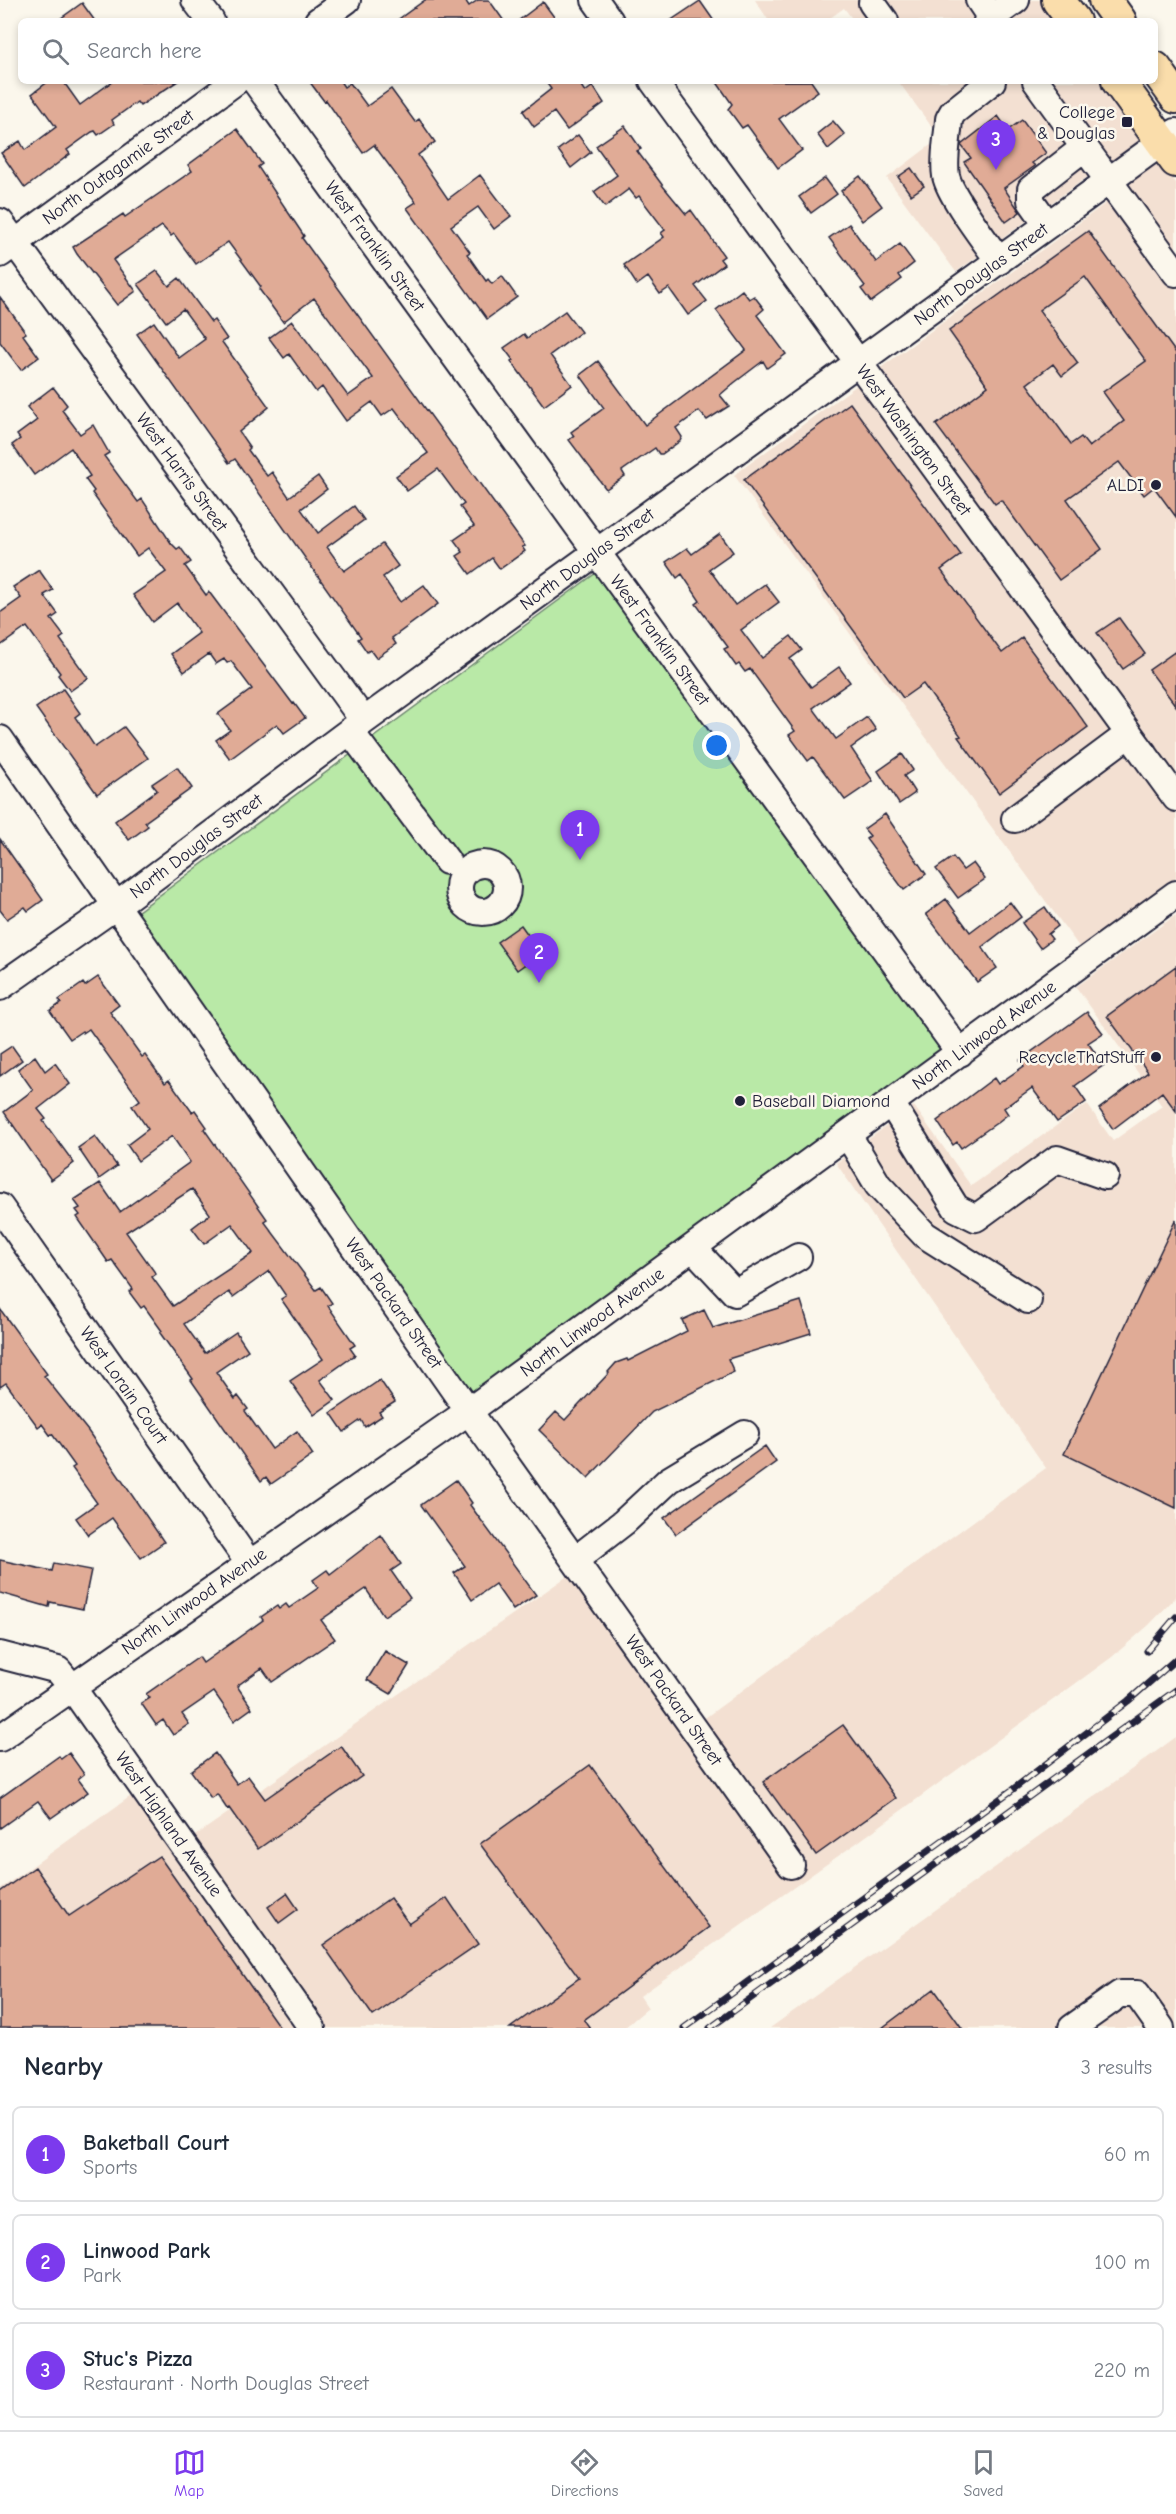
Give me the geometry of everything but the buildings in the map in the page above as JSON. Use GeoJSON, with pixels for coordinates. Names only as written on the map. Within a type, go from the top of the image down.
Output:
{"type":"FeatureCollection","features":[{"type":"Feature","properties":{"kind":"main road"},"geometry":{"type":"LineString","coordinates":[[1058,0],[1072,18]]}},
{"type":"Feature","properties":{"kind":"main road"},"geometry":{"type":"LineString","coordinates":[[1105,0],[1118,18]]}},
{"type":"Feature","properties":{"kind":"main road"},"geometry":{"type":"LineString","coordinates":[[1158,73],[1176,97]]}},
{"type":"Feature","properties":{"kind":"main road"},"geometry":{"type":"LineString","coordinates":[[1121,84],[1172,145]]}},
{"type":"Feature","properties":{"kind":"street"},"geometry":{"type":"LineString","coordinates":[[195,0],[209,18]]}},
{"type":"Feature","properties":{"kind":"street"},"geometry":{"type":"LineString","coordinates":[[322,18],[347,0]]}},
{"type":"Feature","properties":{"kind":"street"},"geometry":{"type":"LineString","coordinates":[[595,0],[608,18]]}},
{"type":"Feature","properties":{"kind":"street"},"geometry":{"type":"LineString","coordinates":[[986,13],[1016,0]]}},
{"type":"Feature","properties":{"kind":"street","name":"North Outagamie Street"},"geometry":{"type":"LineString","coordinates":[[7,248],[232,84]]}},
{"type":"Feature","properties":{"kind":"street","name":"West Franklin Street"},"geometry":{"type":"LineString","coordinates":[[257,84],[960,1053]]}},
{"type":"Feature","properties":{"kind":"street","name":"West Washington Street"},"geometry":{"type":"LineString","coordinates":[[655,84],[1176,798]]}},
{"type":"Feature","properties":{"kind":"street"},"geometry":{"type":"LineString","coordinates":[[988,84],[953,112],[949,119],[945,170],[953,192],[999,261]]}},
{"type":"Feature","properties":{"kind":"street"},"geometry":{"type":"LineString","coordinates":[[1038,84],[1176,273]]}},
{"type":"Feature","properties":{"kind":"street","name":"North Douglas Street"},"geometry":{"type":"LineString","coordinates":[[0,987],[117,905],[357,726],[1109,181],[1172,145]]}},
{"type":"Feature","properties":{"kind":"street"},"geometry":{"type":"LineString","coordinates":[[1048,225],[1031,201],[1030,189],[1084,147]]}},
{"type":"Feature","properties":{"kind":"street","name":"West Harris Street"},"geometry":{"type":"LineString","coordinates":[[0,222],[7,248],[357,726],[459,873]]}},
{"type":"Feature","properties":{"kind":"street"},"geometry":{"type":"LineString","coordinates":[[1015,819],[1129,734]]}},
{"type":"Feature","properties":{"kind":"street","name":"West Packard Street"},"geometry":{"type":"LineString","coordinates":[[0,739],[469,1411],[791,1864]]}},
{"type":"Feature","properties":{"kind":"street","name":"North Linwood Avenue"},"geometry":{"type":"LineString","coordinates":[[0,1738],[71,1686],[469,1411],[1176,894]]}},
{"type":"Feature","properties":{"kind":"street"},"geometry":{"type":"LineString","coordinates":[[891,1103],[957,1208],[976,1218],[1057,1159],[1105,1176]]}},
{"type":"Feature","properties":{"kind":"street"},"geometry":{"type":"LineString","coordinates":[[848,1135],[878,1185],[925,1235],[1028,1300]]}},
{"type":"Feature","properties":{"kind":"street","name":"West Lorain Court"},"geometry":{"type":"LineString","coordinates":[[0,1207],[249,1563]]}},
{"type":"Feature","properties":{"kind":"street"},"geometry":{"type":"LineString","coordinates":[[925,1235],[957,1208]]}},
{"type":"Feature","properties":{"kind":"street"},"geometry":{"type":"LineString","coordinates":[[693,1248],[735,1293],[798,1257]]}},
{"type":"Feature","properties":{"kind":"street"},"geometry":{"type":"LineString","coordinates":[[575,1560],[624,1522],[669,1480],[745,1434]]}},
{"type":"Feature","properties":{"kind":"street","name":"West Highland Avenue"},"geometry":{"type":"LineString","coordinates":[[0,1655],[58,1670],[312,2028]]}},
{"type":"Feature","properties":{"kind":"street"},"geometry":{"type":"LineString","coordinates":[[1072,2028],[1120,1994],[1137,1994],[1161,2028]]}},
{"type":"Feature","properties":{"kind":"shaded area"},"geometry":{"type":"Polygon","coordinates":[[[755,0],[1043,0],[1057,18],[852,18],[844,8],[830,18],[767,18],[755,0]]]}},
{"type":"Feature","properties":{"kind":"shaded area"},"geometry":{"type":"Polygon","coordinates":[[[900,84],[1104,84],[1176,183],[1176,878],[1080,948],[734,475],[1106,203],[1087,177],[956,272],[887,178],[940,138],[900,84]]]}},
{"type":"Feature","properties":{"kind":"shaded area"},"geometry":{"type":"Polygon","coordinates":[[[1176,915],[1176,1597],[1149,1625],[1112,1657],[858,1842],[640,1996],[648,2008],[624,2028],[0,2028],[0,1889],[131,1796],[172,1852],[569,1575],[683,1734],[1046,1468],[836,1163],[914,1106],[971,1186],[1087,1104],[1113,1141],[1162,1106],[1076,987],[1176,915]]]}},
{"type":"Feature","properties":{"kind":"shaded area"},"geometry":{"type":"Polygon","coordinates":[[[1176,1737],[1176,2028],[770,2028],[1102,1791],[1176,1737]]]}},
{"type":"Feature","properties":{"kind":"green space"},"geometry":{"type":"Polygon","coordinates":[[[596,573],[944,1053],[473,1394],[137,912],[596,573]]]}},
{"type":"Feature","properties":{"kind":"railway"},"geometry":{"type":"LineString","coordinates":[[1147,1651],[1176,1617]]}},
{"type":"Feature","properties":{"kind":"railway"},"geometry":{"type":"LineString","coordinates":[[684,2028],[1012,1790],[1128,1701],[1176,1659]]}},
{"type":"Feature","properties":{"kind":"railway"},"geometry":{"type":"LineString","coordinates":[[710,2028],[1176,1690]]}},
{"type":"Feature","properties":{"kind":"place","name":"College & Douglas"},"geometry":{"type":"Point","coordinates":[1127,122]}},
{"type":"Feature","properties":{"kind":"place","name":"Stuc's Pizza"},"geometry":{"type":"Point","coordinates":[996,170]}},
{"type":"Feature","properties":{"kind":"place","name":"ALDI"},"geometry":{"type":"Point","coordinates":[1156,485]}},
{"type":"Feature","properties":{"kind":"place","name":"Baketball Court"},"geometry":{"type":"Point","coordinates":[580,860]}},
{"type":"Feature","properties":{"kind":"place","name":"Linwood Park"},"geometry":{"type":"Point","coordinates":[539,983]}},
{"type":"Feature","properties":{"kind":"place","name":"RecycleThatStuff"},"geometry":{"type":"Point","coordinates":[1156,1057]}},
{"type":"Feature","properties":{"kind":"place","name":"Baseball Diamond"},"geometry":{"type":"Point","coordinates":[740,1101]}}]}
